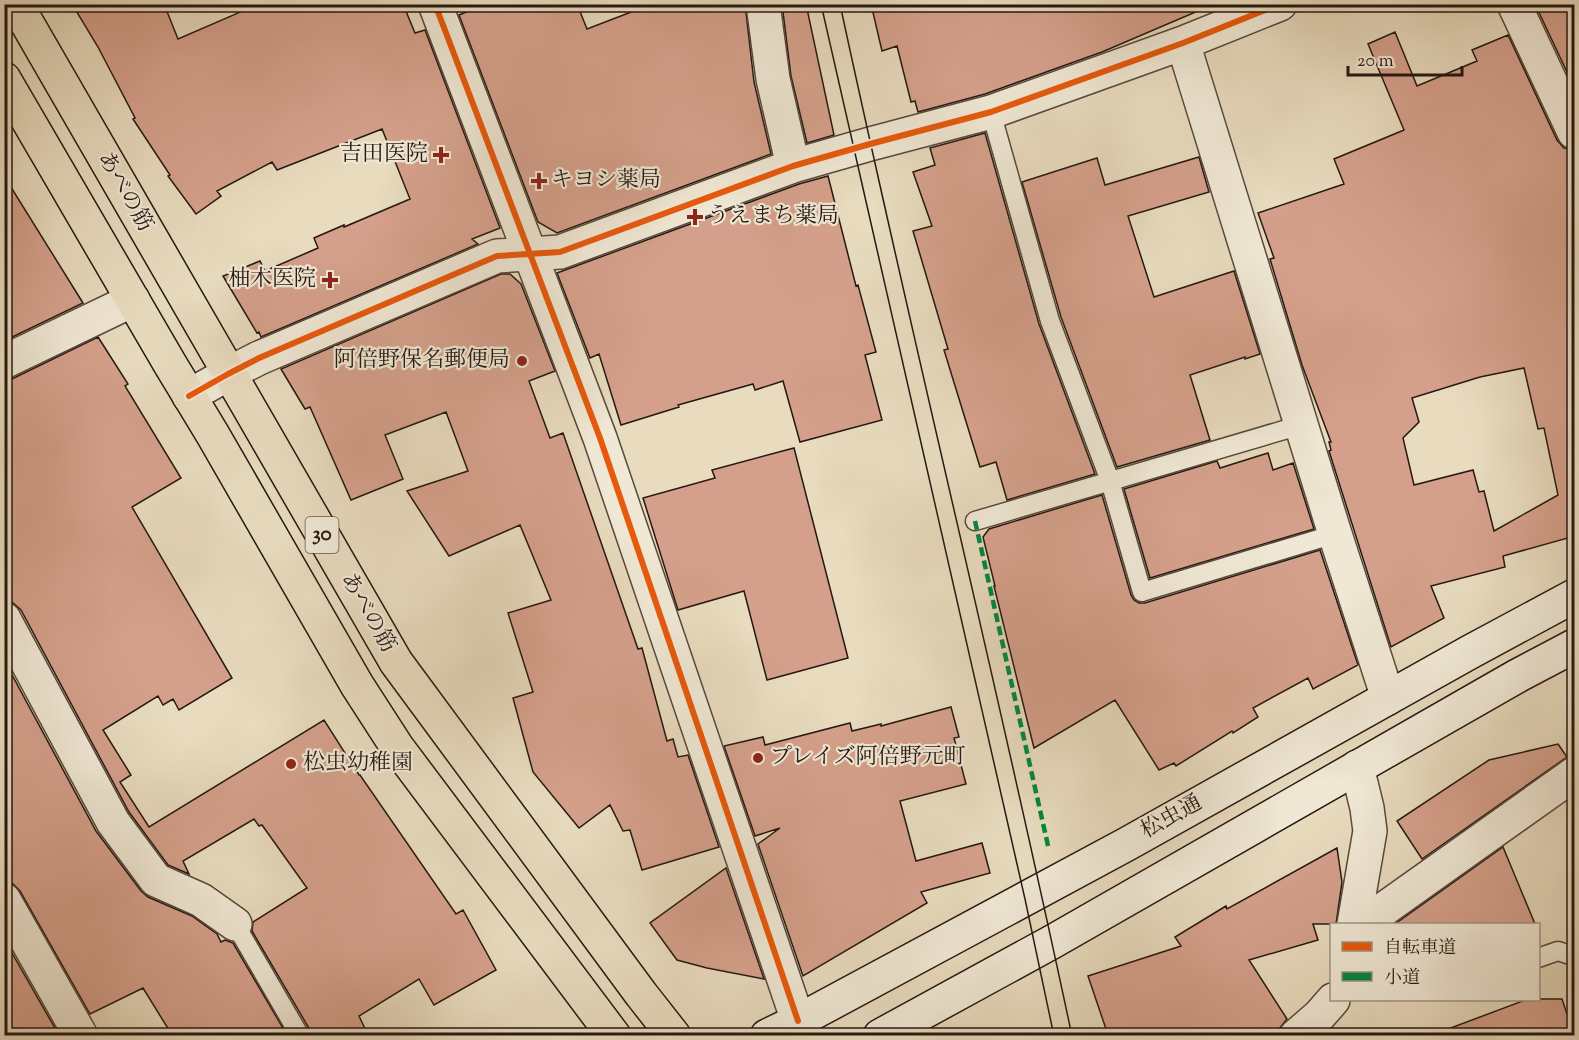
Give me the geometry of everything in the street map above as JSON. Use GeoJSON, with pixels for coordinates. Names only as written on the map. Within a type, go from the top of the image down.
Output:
{"type":"FeatureCollection","features":[{"type":"Feature","properties":{"kind":"main road","name":"あべの筋"},"geometry":{"type":"LineString","coordinates":[[16,4],[396,662],[641,994],[674,1035]]}},
{"type":"Feature","properties":{"kind":"main road","name":"あべの筋"},"geometry":{"type":"LineString","coordinates":[[4,80],[357,685],[397,747],[614,1035]]}},
{"type":"Feature","properties":{"kind":"street"},"geometry":{"type":"LineString","coordinates":[[435,4],[600,438],[798,1021]]}},
{"type":"Feature","properties":{"kind":"street"},"geometry":{"type":"LineString","coordinates":[[763,4],[773,79],[793,166]]}},
{"type":"Feature","properties":{"kind":"street"},"geometry":{"type":"LineString","coordinates":[[189,396],[228,374],[281,349],[497,256],[560,252],[793,166],[991,112],[1183,43],[1280,4]]}},
{"type":"Feature","properties":{"kind":"street"},"geometry":{"type":"LineString","coordinates":[[1514,4],[1575,132]]}},
{"type":"Feature","properties":{"kind":"street"},"geometry":{"type":"LineString","coordinates":[[1183,43],[1388,698]]}},
{"type":"Feature","properties":{"kind":"street"},"geometry":{"type":"LineString","coordinates":[[4,362],[133,300]]}},
{"type":"Feature","properties":{"kind":"street","name":"松虫通"},"geometry":{"type":"LineString","coordinates":[[767,1035],[798,1021],[1127,844],[1470,652],[1575,596]]}},
{"type":"Feature","properties":{"kind":"street"},"geometry":{"type":"LineString","coordinates":[[4,619],[113,822],[156,880],[201,900],[235,924]]}},
{"type":"Feature","properties":{"kind":"street","name":"松虫通"},"geometry":{"type":"LineString","coordinates":[[880,1035],[1052,942],[1519,675],[1575,646]]}},
{"type":"Feature","properties":{"kind":"street"},"geometry":{"type":"LineString","coordinates":[[1354,923],[1370,831],[1357,767]]}},
{"type":"Feature","properties":{"kind":"street"},"geometry":{"type":"LineString","coordinates":[[1364,923],[1575,774]]}},
{"type":"Feature","properties":{"kind":"street"},"geometry":{"type":"LineString","coordinates":[[9,917],[81,1035]]}},
{"type":"Feature","properties":{"kind":"street"},"geometry":{"type":"LineString","coordinates":[[1296,1035],[1331,1001]]}},
{"type":"Feature","properties":{"kind":"lane"},"geometry":{"type":"LineString","coordinates":[[991,112],[1050,321],[1110,481],[1142,592],[1335,534]]}},
{"type":"Feature","properties":{"kind":"lane"},"geometry":{"type":"LineString","coordinates":[[975,521],[1301,425]]}},
{"type":"Feature","properties":{"kind":"lane"},"geometry":{"type":"LineString","coordinates":[[235,924],[300,1035]]}},
{"type":"Feature","properties":{"kind":"lane"},"geometry":{"type":"LineString","coordinates":[[1540,958],[1558,951],[1570,955],[1575,954]]}},
{"type":"Feature","properties":{"kind":"path"},"geometry":{"type":"LineString","coordinates":[[549,1035],[569,1029]]}},
{"type":"Feature","properties":{"kind":"building"},"geometry":{"type":"Polygon","coordinates":[[[72,4],[164,4],[178,39],[259,4],[403,4],[415,33],[425,30],[500,228],[472,239],[478,244],[261,337],[223,276],[260,261],[265,271],[318,248],[314,238],[410,199],[382,129],[277,170],[272,162],[217,191],[221,196],[196,214],[168,176],[170,175],[133,119],[135,118],[98,47],[72,4]]]}},
{"type":"Feature","properties":{"kind":"building"},"geometry":{"type":"Polygon","coordinates":[[[486,4],[577,4],[587,29],[652,4],[745,4],[754,82],[771,154],[557,233],[538,222],[459,15],[486,4]]]}},
{"type":"Feature","properties":{"kind":"building"},"geometry":{"type":"Polygon","coordinates":[[[782,4],[806,4],[834,135],[807,143],[791,76],[782,4]]]}},
{"type":"Feature","properties":{"kind":"building"},"geometry":{"type":"Polygon","coordinates":[[[871,4],[1212,5],[1102,52],[985,94],[918,112],[915,101],[911,102],[897,46],[882,51],[871,4]]]}},
{"type":"Feature","properties":{"kind":"building"},"geometry":{"type":"Polygon","coordinates":[[[1535,4],[1575,4],[1575,89],[1535,4]]]}},
{"type":"Feature","properties":{"kind":"building"},"geometry":{"type":"Polygon","coordinates":[[[1395,32],[1417,86],[1477,61],[1472,50],[1508,35],[1557,140],[1564,148],[1575,150],[1575,536],[1503,556],[1505,567],[1431,586],[1444,618],[1391,647],[1329,451],[1331,450],[1329,442],[1331,442],[1302,365],[1270,259],[1274,258],[1258,213],[1344,184],[1334,159],[1404,130],[1368,44],[1395,32]],[[1524,368],[1480,377],[1412,398],[1419,422],[1403,438],[1414,485],[1473,470],[1479,492],[1484,491],[1494,531],[1558,495],[1544,428],[1538,429],[1524,368]]]}},
{"type":"Feature","properties":{"kind":"building"},"geometry":{"type":"Polygon","coordinates":[[[985,133],[1039,324],[1095,474],[1007,500],[996,462],[980,467],[944,350],[948,349],[913,231],[932,226],[913,172],[935,165],[930,148],[985,133]]]}},
{"type":"Feature","properties":{"kind":"building"},"geometry":{"type":"Polygon","coordinates":[[[1199,157],[1209,192],[1128,216],[1154,297],[1234,271],[1260,354],[1190,375],[1210,440],[1117,467],[1061,317],[1022,182],[1097,158],[1105,185],[1199,157]]]}},
{"type":"Feature","properties":{"kind":"building"},"geometry":{"type":"Polygon","coordinates":[[[4,176],[83,303],[4,341],[4,176]]]}},
{"type":"Feature","properties":{"kind":"building"},"geometry":{"type":"Polygon","coordinates":[[[828,176],[856,286],[858,285],[876,352],[865,355],[882,420],[800,442],[783,381],[755,390],[753,384],[678,405],[679,407],[621,425],[599,354],[590,358],[557,273],[799,184],[828,176]]]}},
{"type":"Feature","properties":{"kind":"building"},"geometry":{"type":"Polygon","coordinates":[[[501,274],[510,274],[521,284],[555,371],[529,381],[550,438],[563,433],[638,649],[642,648],[667,741],[673,739],[678,757],[688,755],[719,847],[642,870],[630,830],[623,831],[610,805],[579,828],[533,772],[513,698],[533,692],[508,613],[551,600],[520,525],[449,556],[407,491],[468,471],[446,412],[385,435],[403,479],[351,500],[310,407],[305,409],[281,369],[501,274]]]}},
{"type":"Feature","properties":{"kind":"building"},"geometry":{"type":"Polygon","coordinates":[[[98,337],[128,384],[125,386],[181,478],[132,507],[232,678],[179,710],[173,699],[163,705],[158,696],[103,730],[131,775],[120,782],[149,827],[324,720],[359,775],[456,914],[463,910],[496,970],[434,1005],[419,979],[359,1016],[368,1035],[311,1035],[252,931],[253,922],[307,888],[262,825],[259,826],[254,819],[183,861],[189,874],[168,865],[129,812],[21,610],[13,603],[4,600],[4,380],[12,379],[98,337]]]}},
{"type":"Feature","properties":{"kind":"building"},"geometry":{"type":"Polygon","coordinates":[[[794,448],[848,658],[767,680],[744,591],[678,610],[643,498],[715,478],[712,470],[794,448]]]}},
{"type":"Feature","properties":{"kind":"building"},"geometry":{"type":"Polygon","coordinates":[[[1268,453],[1273,470],[1293,463],[1314,529],[1150,578],[1124,489],[1217,461],[1220,468],[1268,453]]]}},
{"type":"Feature","properties":{"kind":"building"},"geometry":{"type":"Polygon","coordinates":[[[1102,495],[1131,595],[1139,603],[1320,550],[1358,665],[1313,689],[1308,678],[1253,708],[1258,717],[1176,766],[1174,763],[1159,770],[1115,700],[1034,748],[983,537],[989,529],[1102,495]]]}},
{"type":"Feature","properties":{"kind":"building"},"geometry":{"type":"Polygon","coordinates":[[[4,660],[96,831],[141,891],[148,897],[192,916],[217,934],[221,942],[225,940],[233,943],[287,1035],[172,1035],[143,988],[90,1014],[20,891],[13,884],[4,881],[4,660]]]}},
{"type":"Feature","properties":{"kind":"building"},"geometry":{"type":"Polygon","coordinates":[[[951,707],[959,737],[954,738],[966,784],[900,801],[916,861],[982,843],[990,873],[921,892],[927,903],[803,976],[758,844],[780,828],[755,836],[724,746],[763,737],[765,745],[850,723],[852,731],[881,724],[881,726],[951,707]]]}},
{"type":"Feature","properties":{"kind":"building"},"geometry":{"type":"Polygon","coordinates":[[[1558,744],[1567,757],[1422,859],[1397,821],[1489,760],[1558,744]]]}},
{"type":"Feature","properties":{"kind":"building"},"geometry":{"type":"Polygon","coordinates":[[[1503,847],[1535,923],[1396,923],[1503,847]]]}},
{"type":"Feature","properties":{"kind":"building"},"geometry":{"type":"Polygon","coordinates":[[[1337,848],[1342,882],[1336,923],[1313,924],[1318,940],[1249,960],[1287,1019],[1279,1029],[1278,1035],[1108,1035],[1088,976],[1181,946],[1175,937],[1226,906],[1227,909],[1337,848]]]}},
{"type":"Feature","properties":{"kind":"building"},"geometry":{"type":"Polygon","coordinates":[[[726,868],[764,979],[677,960],[650,923],[726,868]]]}},
{"type":"Feature","properties":{"kind":"building"},"geometry":{"type":"Polygon","coordinates":[[[4,939],[56,1030],[44,1035],[4,1035],[4,939]]]}},
{"type":"Feature","properties":{"kind":"building"},"geometry":{"type":"Polygon","coordinates":[[[1562,999],[1574,1035],[1440,1035],[1440,1032],[1523,1001],[1562,999]]]}},
{"type":"Feature","properties":{"kind":"tram line"},"geometry":{"type":"LineString","coordinates":[[821,4],[1025,899],[1054,1036]]}},
{"type":"Feature","properties":{"kind":"tram line"},"geometry":{"type":"LineString","coordinates":[[840,4],[1072,1036]]}},
{"type":"Feature","properties":{"kind":"marked path"},"geometry":{"type":"LineString","coordinates":[[975,521],[1049,850]]}},
{"type":"Feature","properties":{"kind":"cycle path"},"geometry":{"type":"LineString","coordinates":[[435,4],[600,438],[798,1021]]}},
{"type":"Feature","properties":{"kind":"cycle path"},"geometry":{"type":"LineString","coordinates":[[189,396],[259,358],[497,256],[560,252],[793,166],[991,112],[1183,43],[1280,4]]}},
{"type":"Feature","properties":{"kind":"place","name":"吉田医院"},"geometry":{"type":"Point","coordinates":[441,155]}},
{"type":"Feature","properties":{"kind":"place","name":"キヨシ薬局"},"geometry":{"type":"Point","coordinates":[539,181]}},
{"type":"Feature","properties":{"kind":"place","name":"うえまち薬局"},"geometry":{"type":"Point","coordinates":[695,217]}},
{"type":"Feature","properties":{"kind":"place","name":"柚木医院"},"geometry":{"type":"Point","coordinates":[330,280]}},
{"type":"Feature","properties":{"kind":"place","name":"阿倍野保名郵便局"},"geometry":{"type":"Point","coordinates":[522,361]}},
{"type":"Feature","properties":{"kind":"place","name":"プレイズ阿倍野元町"},"geometry":{"type":"Point","coordinates":[758,758]}},
{"type":"Feature","properties":{"kind":"place","name":"松虫幼稚園"},"geometry":{"type":"Point","coordinates":[291,764]}}]}
